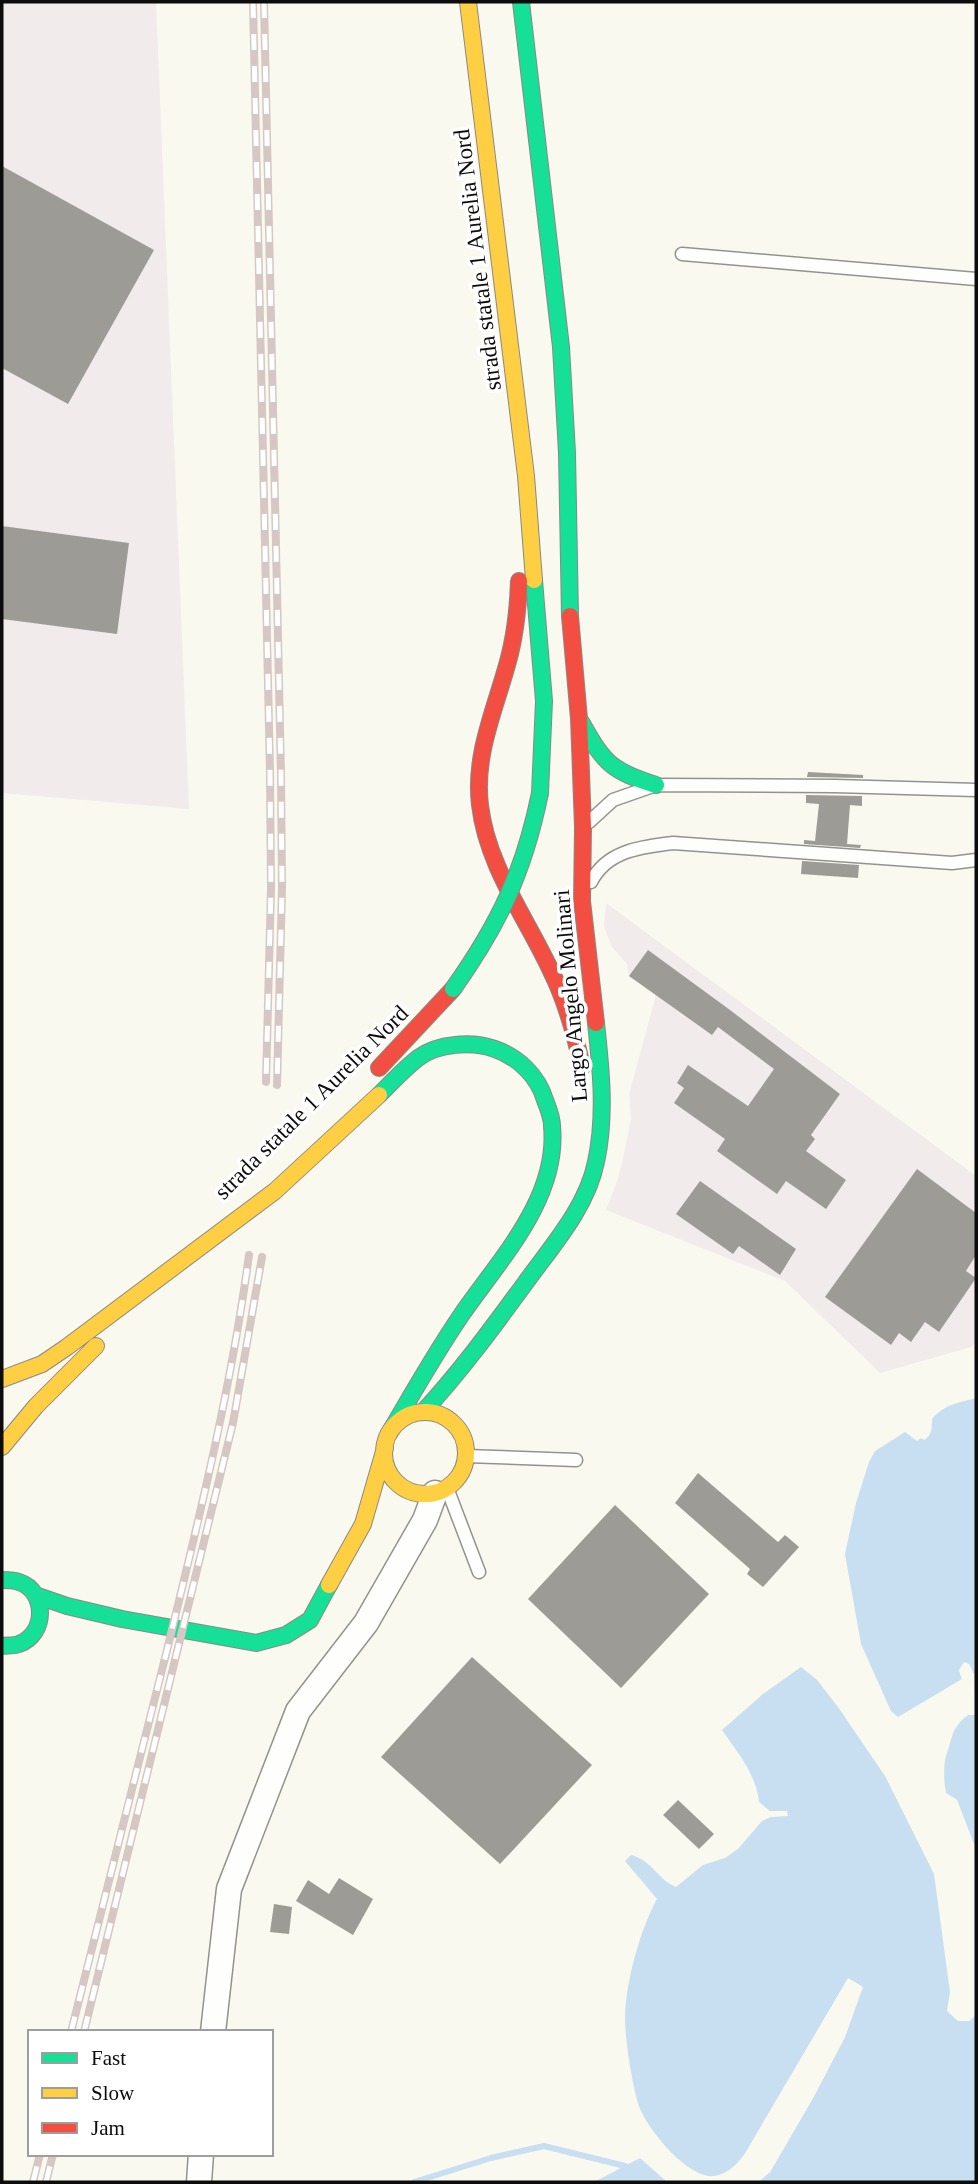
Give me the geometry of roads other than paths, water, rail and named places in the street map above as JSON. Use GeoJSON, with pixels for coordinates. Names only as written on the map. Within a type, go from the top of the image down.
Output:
{"type":"FeatureCollection","features":[{"type":"Feature","properties":{"kind":"main road","name":"strada statale 1 Aurelia Nord"},"geometry":{"type":"LineString","coordinates":[[372,1075],[453,989],[482,950],[506,906],[523,866],[540,793],[544,701],[529,512],[468,2]]}},
{"type":"Feature","properties":{"kind":"main road","name":"Largo Angelo Molinari"},"geometry":{"type":"LineString","coordinates":[[521,2],[561,346],[567,453],[568,594],[579,719],[583,827],[582,901],[601,1068],[602,1114],[596,1164],[582,1201],[560,1236]]}},
{"type":"Feature","properties":{"kind":"main road"},"geometry":{"type":"LineString","coordinates":[[529,512],[520,558],[512,646],[485,732],[478,768],[480,807],[492,853],[552,972],[574,1031],[584,1086]]}},
{"type":"Feature","properties":{"kind":"main road"},"geometry":{"type":"LineString","coordinates":[[579,719],[602,760],[621,775],[656,785]]}},
{"type":"Feature","properties":{"kind":"main road"},"geometry":{"type":"LineString","coordinates":[[2,1379],[42,1364],[275,1191],[419,1058],[440,1047],[480,1045],[517,1061],[538,1082],[553,1117],[554,1148],[538,1199],[461,1315],[390,1432],[363,1524],[310,1620],[286,1635],[256,1643],[66,1606],[38,1597],[23,1583],[14,1579],[2,1580]]}},
{"type":"Feature","properties":{"kind":"main road"},"geometry":{"type":"LineString","coordinates":[[423,1412],[461,1370],[560,1236],[574,1198],[583,1159],[586,1112]]}},
{"type":"Feature","properties":{"kind":"main road","name":"strada statale 1 Aurelia Nord"},"geometry":{"type":"LineString","coordinates":[[200,1246],[316,1132]]}},
{"type":"Feature","properties":{"kind":"main road"},"geometry":{"type":"LineString","coordinates":[[2,1447],[36,1406],[180,1263]]}},
{"type":"Feature","properties":{"kind":"main road"},"geometry":{"type":"LineString","coordinates":[[459,1430],[461,1370]]}},
{"type":"Feature","properties":{"kind":"main road"},"geometry":{"type":"LineString","coordinates":[[363,1524],[390,1508],[457,1479],[463,1468],[465,1442],[450,1420],[437,1413],[410,1415],[398,1422],[390,1432]]}},
{"type":"Feature","properties":{"kind":"main road"},"geometry":{"type":"LineString","coordinates":[[384,1448],[388,1471],[396,1481],[433,1491]]}},
{"type":"Feature","properties":{"kind":"main road"},"geometry":{"type":"LineString","coordinates":[[5,1649],[22,1643],[45,1627],[38,1597]]}},
{"type":"Feature","properties":{"kind":"main road"},"geometry":{"type":"LineString","coordinates":[[77,1624],[122,1619]]}},
{"type":"Feature","properties":{"kind":"street"},"geometry":{"type":"LineString","coordinates":[[213,2030],[229,1889],[298,1710],[366,1623],[425,1520],[433,1491]]}},
{"type":"Feature","properties":{"kind":"street"},"geometry":{"type":"LineString","coordinates":[[199,2182],[201,2156]]}},
{"type":"Feature","properties":{"kind":"lane"},"geometry":{"type":"LineString","coordinates":[[682,254],[976,279]]}},
{"type":"Feature","properties":{"kind":"lane"},"geometry":{"type":"LineString","coordinates":[[583,827],[613,800],[656,785],[976,790]]}},
{"type":"Feature","properties":{"kind":"lane"},"geometry":{"type":"LineString","coordinates":[[582,901],[595,874],[612,859],[634,848],[673,843],[938,862],[976,860]]}},
{"type":"Feature","properties":{"kind":"lane"},"geometry":{"type":"LineString","coordinates":[[466,1456],[576,1460]]}},
{"type":"Feature","properties":{"kind":"lane"},"geometry":{"type":"LineString","coordinates":[[433,1491],[479,1572]]}},
{"type":"Feature","properties":{"kind":"water"},"geometry":{"type":"Polygon","coordinates":[[[976,1398],[976,1711],[969,1664],[959,1670],[962,1679],[898,1717],[891,1711],[861,1644],[845,1554],[856,1503],[875,1451],[905,1432],[917,1441],[921,1438],[924,1440],[930,1434],[932,1419],[937,1414],[952,1405],[976,1398]]]}},
{"type":"Feature","properties":{"kind":"water"},"geometry":{"type":"Polygon","coordinates":[[[801,1667],[817,1680],[838,1707],[885,1776],[934,1874],[950,1992],[947,2011],[958,2021],[969,2021],[976,2015],[976,2182],[758,2182],[770,2172],[845,2037],[862,1987],[848,1978],[744,2155],[728,2171],[714,2176],[692,2170],[659,2139],[639,2106],[625,2026],[626,2003],[640,1940],[657,1899],[625,1861],[631,1855],[639,1858],[676,1887],[703,1865],[725,1858],[738,1849],[762,1821],[771,1817],[788,1816],[787,1811],[770,1811],[759,1802],[750,1773],[722,1730],[763,1694],[801,1667]]]}},
{"type":"Feature","properties":{"kind":"water"},"geometry":{"type":"Polygon","coordinates":[[[968,1715],[976,1715],[976,1849],[957,1800],[946,1793],[944,1772],[950,1740],[968,1715]]]}},
{"type":"Feature","properties":{"kind":"water"},"geometry":{"type":"Polygon","coordinates":[[[640,2158],[667,2182],[594,2182],[640,2158]]]}},
{"type":"Feature","properties":{"kind":"waterway"},"geometry":{"type":"LineString","coordinates":[[414,2182],[491,2158],[544,2146],[625,2166]]}},
{"type":"Feature","properties":{"kind":"railway"},"geometry":{"type":"LineString","coordinates":[[253,2],[270,773],[271,888],[266,1082]]}},
{"type":"Feature","properties":{"kind":"railway"},"geometry":{"type":"LineString","coordinates":[[264,2],[281,774],[282,889],[277,1085]]}},
{"type":"Feature","properties":{"kind":"railway"},"geometry":{"type":"LineString","coordinates":[[72,2030],[202,1503],[224,1404],[249,1255]]}},
{"type":"Feature","properties":{"kind":"railway"},"geometry":{"type":"LineString","coordinates":[[84,2030],[233,1423],[262,1257]]}},
{"type":"Feature","properties":{"kind":"railway"},"geometry":{"type":"LineString","coordinates":[[33,2182],[40,2156]]}},
{"type":"Feature","properties":{"kind":"railway"},"geometry":{"type":"LineString","coordinates":[[46,2182],[52,2156]]}}]}
